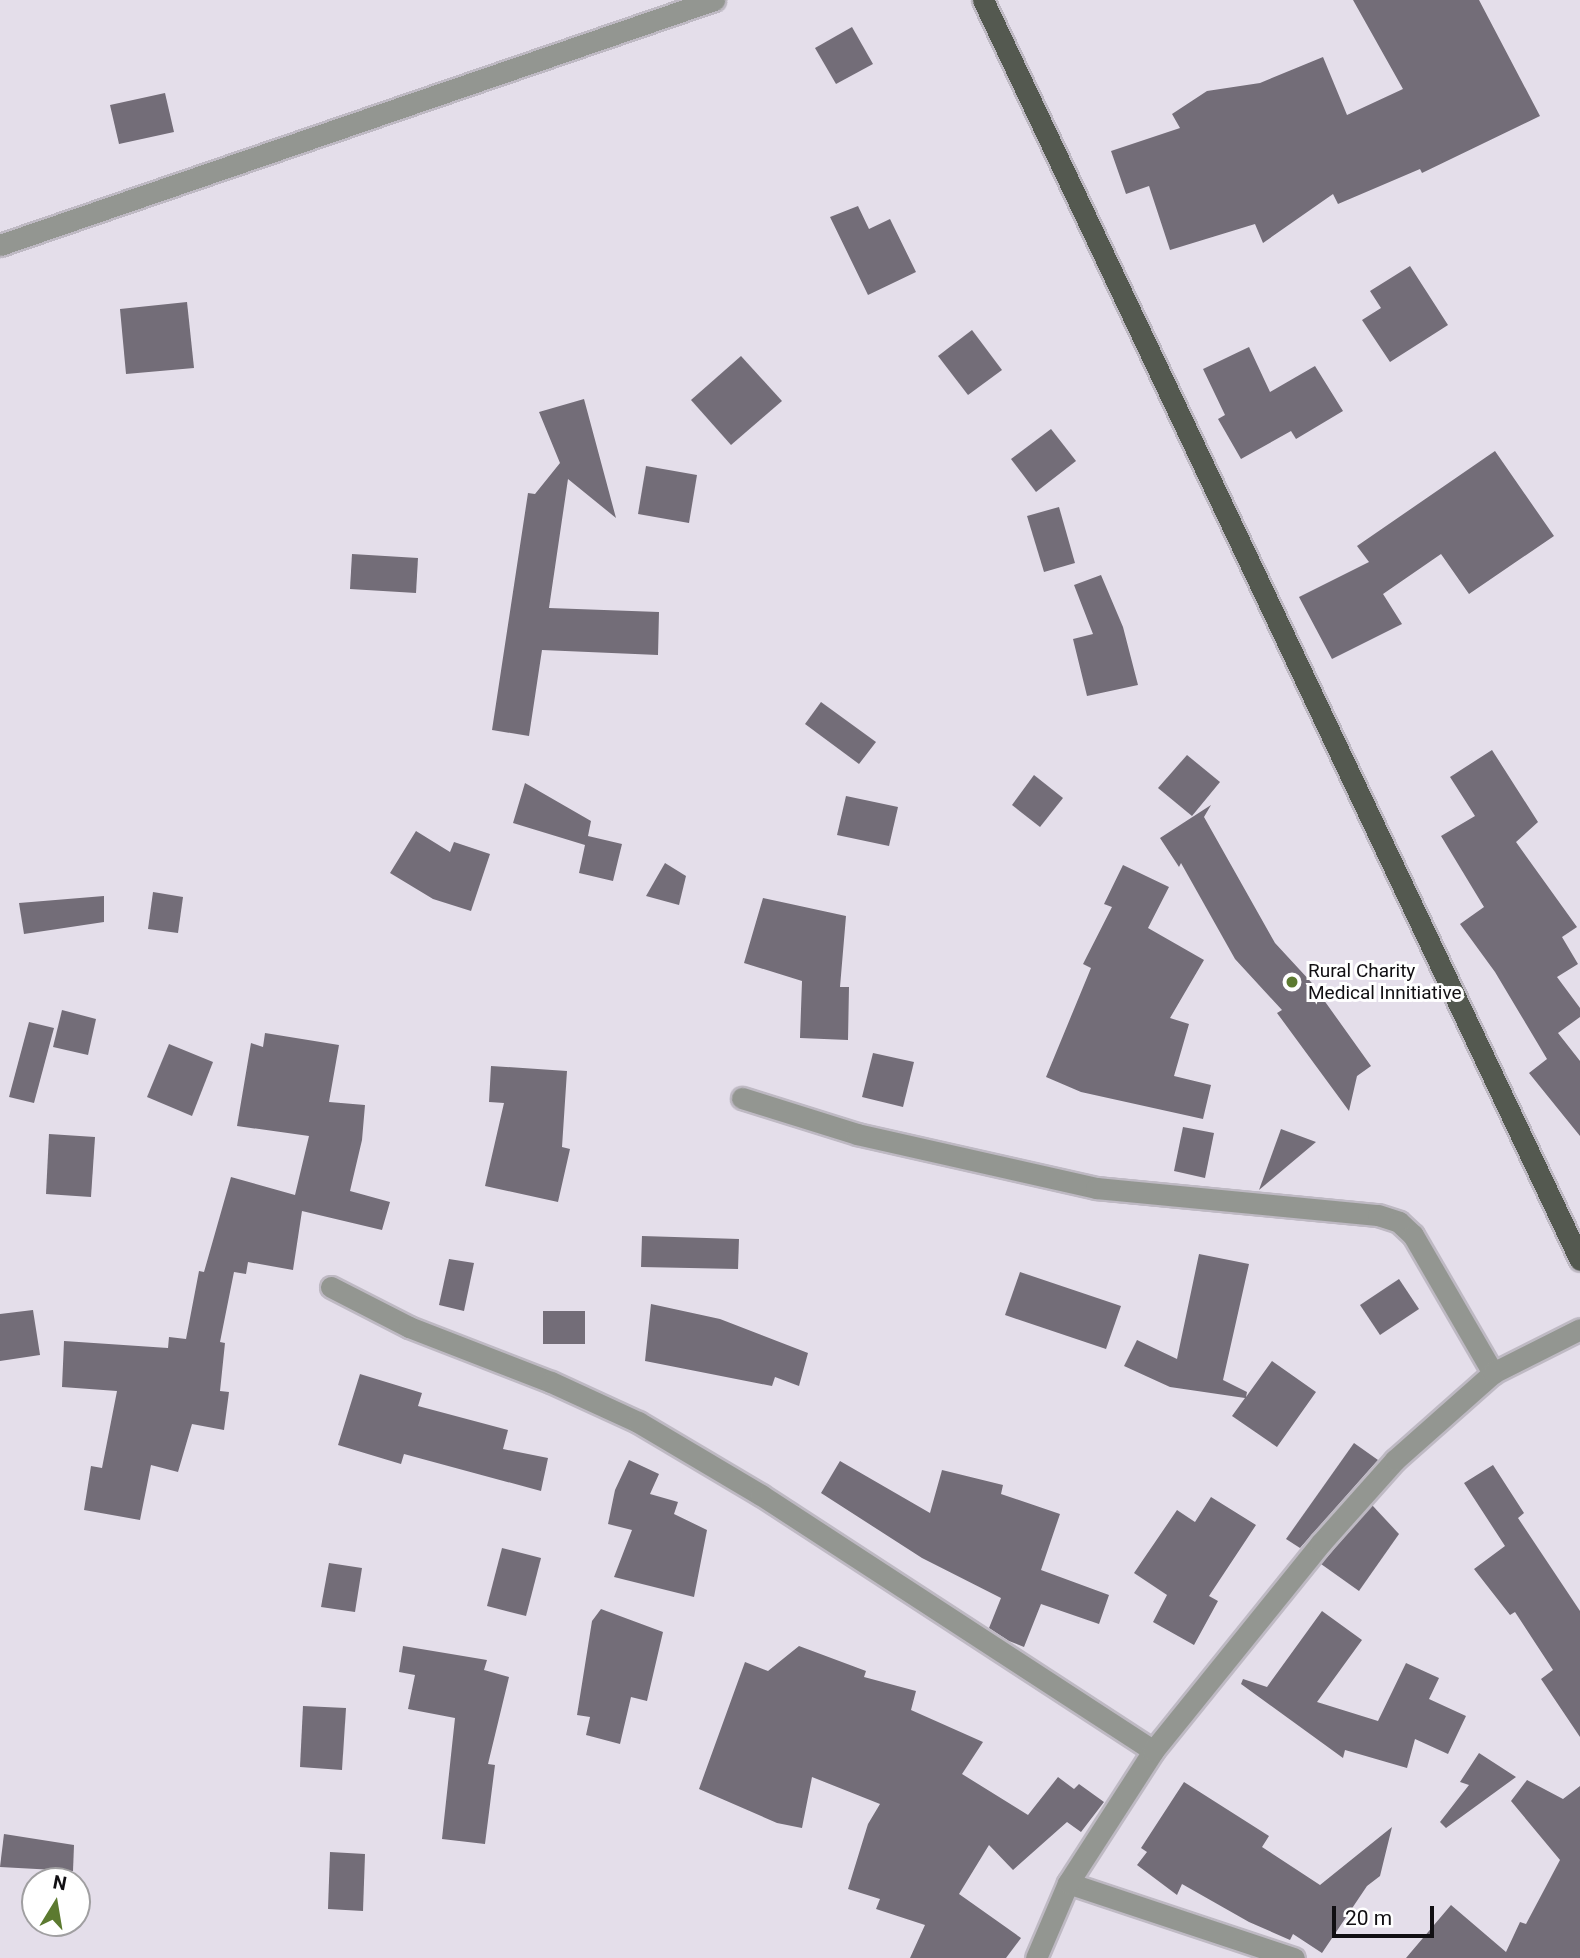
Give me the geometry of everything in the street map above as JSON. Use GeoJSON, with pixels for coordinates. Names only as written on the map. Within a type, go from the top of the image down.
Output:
{"type":"FeatureCollection","features":[{"type":"Feature","properties":{"kind":"main road"},"geometry":{"type":"LineString","coordinates":[[983,0],[1580,1260]]}},
{"type":"Feature","properties":{"kind":"street"},"geometry":{"type":"LineString","coordinates":[[0,245],[714,0]]}},
{"type":"Feature","properties":{"kind":"street"},"geometry":{"type":"LineString","coordinates":[[742,1098],[856,1134],[1096,1188],[1378,1215],[1399,1222],[1413,1235],[1493,1373]]}},
{"type":"Feature","properties":{"kind":"street"},"geometry":{"type":"LineString","coordinates":[[331,1287],[409,1327],[638,1422],[761,1495],[1153,1751]]}},
{"type":"Feature","properties":{"kind":"street"},"geometry":{"type":"LineString","coordinates":[[1036,1958],[1068,1884],[1153,1751],[1395,1460],[1493,1373],[1580,1329]]}},
{"type":"Feature","properties":{"kind":"street"},"geometry":{"type":"LineString","coordinates":[[1068,1884],[1294,1958]]}},
{"type":"Feature","properties":{"kind":"building"},"geometry":{"type":"Polygon","coordinates":[[[1353,0],[1479,0],[1540,116],[1422,173],[1420,169],[1338,204],[1333,194],[1263,243],[1255,224],[1170,250],[1149,186],[1126,194],[1111,151],[1180,128],[1172,114],[1207,91],[1260,83],[1323,57],[1347,115],[1403,89],[1353,0]]]}},
{"type":"Feature","properties":{"kind":"building"},"geometry":{"type":"Polygon","coordinates":[[[852,27],[873,64],[836,84],[815,48],[852,27]]]}},
{"type":"Feature","properties":{"kind":"building"},"geometry":{"type":"Polygon","coordinates":[[[165,93],[174,132],[119,144],[110,105],[165,93]]]}},
{"type":"Feature","properties":{"kind":"building"},"geometry":{"type":"Polygon","coordinates":[[[858,206],[869,229],[890,219],[916,272],[868,295],[830,217],[858,206]]]}},
{"type":"Feature","properties":{"kind":"building"},"geometry":{"type":"Polygon","coordinates":[[[1410,266],[1448,325],[1390,362],[1362,320],[1381,308],[1370,291],[1410,266]]]}},
{"type":"Feature","properties":{"kind":"building"},"geometry":{"type":"Polygon","coordinates":[[[187,302],[194,368],[126,374],[120,309],[187,302]]]}},
{"type":"Feature","properties":{"kind":"building"},"geometry":{"type":"Polygon","coordinates":[[[972,330],[1002,370],[968,395],[938,356],[972,330]]]}},
{"type":"Feature","properties":{"kind":"building"},"geometry":{"type":"Polygon","coordinates":[[[1249,347],[1270,392],[1315,366],[1343,411],[1296,439],[1291,431],[1241,459],[1218,419],[1225,415],[1203,369],[1249,347]]]}},
{"type":"Feature","properties":{"kind":"building"},"geometry":{"type":"Polygon","coordinates":[[[741,356],[782,401],[731,445],[691,400],[741,356]]]}},
{"type":"Feature","properties":{"kind":"building"},"geometry":{"type":"Polygon","coordinates":[[[584,399],[616,518],[568,479],[549,608],[659,612],[658,655],[542,650],[529,736],[492,730],[528,493],[535,494],[560,463],[539,412],[584,399]]]}},
{"type":"Feature","properties":{"kind":"building"},"geometry":{"type":"Polygon","coordinates":[[[1051,429],[1076,461],[1036,492],[1011,459],[1051,429]]]}},
{"type":"Feature","properties":{"kind":"building"},"geometry":{"type":"Polygon","coordinates":[[[1495,451],[1554,536],[1469,594],[1441,554],[1383,594],[1402,624],[1332,659],[1299,597],[1369,562],[1357,546],[1495,451]]]}},
{"type":"Feature","properties":{"kind":"building"},"geometry":{"type":"Polygon","coordinates":[[[646,466],[697,475],[689,523],[638,514],[646,466]]]}},
{"type":"Feature","properties":{"kind":"building"},"geometry":{"type":"Polygon","coordinates":[[[1059,507],[1075,563],[1044,572],[1027,516],[1059,507]]]}},
{"type":"Feature","properties":{"kind":"building"},"geometry":{"type":"Polygon","coordinates":[[[352,554],[418,558],[416,593],[350,589],[352,554]]]}},
{"type":"Feature","properties":{"kind":"building"},"geometry":{"type":"Polygon","coordinates":[[[1101,575],[1123,627],[1138,685],[1087,696],[1073,639],[1093,634],[1074,585],[1101,575]]]}},
{"type":"Feature","properties":{"kind":"building"},"geometry":{"type":"Polygon","coordinates":[[[821,702],[876,742],[859,764],[805,724],[821,702]]]}},
{"type":"Feature","properties":{"kind":"building"},"geometry":{"type":"Polygon","coordinates":[[[1492,750],[1538,822],[1516,842],[1577,927],[1562,937],[1578,964],[1557,977],[1580,1008],[1580,1017],[1558,1033],[1580,1061],[1580,1136],[1529,1073],[1547,1059],[1495,972],[1460,924],[1484,907],[1441,836],[1475,816],[1450,777],[1492,750]]]}},
{"type":"Feature","properties":{"kind":"building"},"geometry":{"type":"Polygon","coordinates":[[[1187,755],[1220,782],[1192,816],[1158,788],[1187,755]]]}},
{"type":"Feature","properties":{"kind":"building"},"geometry":{"type":"Polygon","coordinates":[[[1034,775],[1063,798],[1040,827],[1012,805],[1034,775]]]}},
{"type":"Feature","properties":{"kind":"building"},"geometry":{"type":"Polygon","coordinates":[[[525,783],[591,821],[588,836],[622,844],[613,881],[579,873],[585,845],[513,823],[525,783]]]}},
{"type":"Feature","properties":{"kind":"building"},"geometry":{"type":"Polygon","coordinates":[[[846,796],[898,807],[889,846],[837,835],[846,796]]]}},
{"type":"Feature","properties":{"kind":"building"},"geometry":{"type":"Polygon","coordinates":[[[1211,805],[1204,817],[1275,943],[1311,982],[1371,1066],[1357,1076],[1349,1111],[1277,1013],[1282,1010],[1235,959],[1181,863],[1179,867],[1160,838],[1211,805]]]}},
{"type":"Feature","properties":{"kind":"building"},"geometry":{"type":"Polygon","coordinates":[[[416,831],[450,852],[454,842],[490,854],[471,911],[433,899],[390,873],[416,831]]]}},
{"type":"Feature","properties":{"kind":"building"},"geometry":{"type":"Polygon","coordinates":[[[665,863],[686,876],[679,905],[646,896],[665,863]]]}},
{"type":"Feature","properties":{"kind":"building"},"geometry":{"type":"Polygon","coordinates":[[[1123,865],[1169,887],[1148,928],[1204,960],[1170,1018],[1189,1024],[1174,1076],[1211,1085],[1203,1119],[1081,1092],[1046,1077],[1091,968],[1083,964],[1112,907],[1104,904],[1123,865]]]}},
{"type":"Feature","properties":{"kind":"building"},"geometry":{"type":"Polygon","coordinates":[[[153,892],[183,897],[178,933],[148,929],[153,892]]]}},
{"type":"Feature","properties":{"kind":"building"},"geometry":{"type":"Polygon","coordinates":[[[104,896],[104,922],[24,934],[19,903],[104,896]]]}},
{"type":"Feature","properties":{"kind":"building"},"geometry":{"type":"Polygon","coordinates":[[[763,898],[846,916],[840,987],[849,987],[848,1040],[800,1038],[802,981],[744,963],[763,898]]]}},
{"type":"Feature","properties":{"kind":"building"},"geometry":{"type":"Polygon","coordinates":[[[62,1010],[96,1019],[88,1055],[53,1047],[62,1010]]]}},
{"type":"Feature","properties":{"kind":"building"},"geometry":{"type":"Polygon","coordinates":[[[29,1022],[54,1028],[34,1103],[9,1097],[29,1022]]]}},
{"type":"Feature","properties":{"kind":"building"},"geometry":{"type":"Polygon","coordinates":[[[265,1033],[339,1045],[329,1102],[365,1105],[362,1140],[350,1191],[390,1202],[382,1230],[302,1211],[293,1270],[248,1262],[246,1274],[234,1272],[220,1342],[225,1343],[220,1391],[229,1392],[224,1430],[192,1424],[178,1472],[151,1465],[140,1520],[84,1510],[91,1466],[102,1468],[117,1391],[62,1387],[64,1341],[168,1348],[169,1337],[186,1339],[199,1271],[204,1272],[231,1177],[295,1195],[309,1136],[237,1126],[251,1043],[263,1047],[265,1033]]]}},
{"type":"Feature","properties":{"kind":"building"},"geometry":{"type":"Polygon","coordinates":[[[169,1044],[213,1062],[192,1116],[147,1097],[169,1044]]]}},
{"type":"Feature","properties":{"kind":"building"},"geometry":{"type":"Polygon","coordinates":[[[873,1053],[914,1062],[903,1107],[862,1097],[873,1053]]]}},
{"type":"Feature","properties":{"kind":"building"},"geometry":{"type":"Polygon","coordinates":[[[491,1066],[567,1071],[562,1147],[570,1149],[558,1202],[485,1186],[504,1103],[489,1102],[491,1066]]]}},
{"type":"Feature","properties":{"kind":"building"},"geometry":{"type":"Polygon","coordinates":[[[1183,1127],[1214,1133],[1205,1178],[1174,1171],[1183,1127]]]}},
{"type":"Feature","properties":{"kind":"building"},"geometry":{"type":"Polygon","coordinates":[[[1281,1129],[1316,1142],[1259,1190],[1281,1129]]]}},
{"type":"Feature","properties":{"kind":"building"},"geometry":{"type":"Polygon","coordinates":[[[49,1134],[95,1137],[91,1197],[46,1194],[49,1134]]]}},
{"type":"Feature","properties":{"kind":"building"},"geometry":{"type":"Polygon","coordinates":[[[642,1236],[739,1239],[738,1269],[641,1267],[642,1236]]]}},
{"type":"Feature","properties":{"kind":"building"},"geometry":{"type":"Polygon","coordinates":[[[1199,1254],[1249,1264],[1223,1380],[1247,1392],[1246,1397],[1272,1361],[1316,1392],[1277,1447],[1232,1416],[1245,1398],[1170,1387],[1124,1366],[1137,1340],[1177,1359],[1199,1254]]]}},
{"type":"Feature","properties":{"kind":"building"},"geometry":{"type":"Polygon","coordinates":[[[449,1259],[474,1263],[464,1311],[439,1305],[449,1259]]]}},
{"type":"Feature","properties":{"kind":"building"},"geometry":{"type":"Polygon","coordinates":[[[1020,1272],[1121,1306],[1106,1349],[1005,1315],[1020,1272]]]}},
{"type":"Feature","properties":{"kind":"building"},"geometry":{"type":"Polygon","coordinates":[[[1399,1279],[1419,1309],[1380,1335],[1360,1305],[1399,1279]]]}},
{"type":"Feature","properties":{"kind":"building"},"geometry":{"type":"Polygon","coordinates":[[[651,1304],[720,1319],[808,1353],[799,1386],[775,1377],[772,1386],[645,1361],[651,1304]]]}},
{"type":"Feature","properties":{"kind":"building"},"geometry":{"type":"Polygon","coordinates":[[[33,1310],[40,1355],[0,1361],[0,1314],[33,1310]]]}},
{"type":"Feature","properties":{"kind":"building"},"geometry":{"type":"Polygon","coordinates":[[[543,1311],[585,1311],[585,1344],[543,1344],[543,1311]]]}},
{"type":"Feature","properties":{"kind":"building"},"geometry":{"type":"Polygon","coordinates":[[[360,1374],[422,1393],[418,1406],[508,1430],[503,1449],[548,1458],[541,1491],[404,1454],[401,1464],[338,1445],[360,1374]]]}},
{"type":"Feature","properties":{"kind":"building"},"geometry":{"type":"Polygon","coordinates":[[[1354,1443],[1378,1460],[1300,1548],[1286,1539],[1354,1443]]]}},
{"type":"Feature","properties":{"kind":"building"},"geometry":{"type":"Polygon","coordinates":[[[629,1460],[659,1474],[650,1494],[678,1502],[674,1514],[707,1530],[694,1597],[614,1577],[632,1530],[608,1524],[615,1490],[629,1460]]]}},
{"type":"Feature","properties":{"kind":"building"},"geometry":{"type":"Polygon","coordinates":[[[840,1461],[930,1513],[942,1470],[1003,1485],[1001,1494],[1060,1514],[1041,1570],[1109,1595],[1099,1624],[1041,1604],[1024,1647],[1009,1641],[989,1628],[1001,1598],[922,1558],[821,1493],[840,1461]]]}},
{"type":"Feature","properties":{"kind":"building"},"geometry":{"type":"Polygon","coordinates":[[[1493,1465],[1524,1513],[1518,1518],[1580,1611],[1580,1737],[1541,1679],[1553,1670],[1515,1612],[1510,1615],[1474,1569],[1505,1546],[1464,1483],[1493,1465]]]}},
{"type":"Feature","properties":{"kind":"building"},"geometry":{"type":"Polygon","coordinates":[[[1211,1497],[1256,1525],[1209,1596],[1218,1601],[1194,1645],[1153,1622],[1167,1595],[1134,1573],[1177,1510],[1195,1522],[1211,1497]]]}},
{"type":"Feature","properties":{"kind":"building"},"geometry":{"type":"Polygon","coordinates":[[[1372,1505],[1399,1534],[1359,1591],[1321,1564],[1372,1505]]]}},
{"type":"Feature","properties":{"kind":"building"},"geometry":{"type":"Polygon","coordinates":[[[502,1548],[541,1558],[526,1616],[487,1606],[502,1548]]]}},
{"type":"Feature","properties":{"kind":"building"},"geometry":{"type":"Polygon","coordinates":[[[329,1563],[362,1568],[355,1612],[321,1607],[329,1563]]]}},
{"type":"Feature","properties":{"kind":"building"},"geometry":{"type":"Polygon","coordinates":[[[601,1609],[663,1632],[647,1701],[631,1697],[620,1744],[586,1735],[590,1717],[577,1715],[592,1621],[601,1609]]]}},
{"type":"Feature","properties":{"kind":"building"},"geometry":{"type":"Polygon","coordinates":[[[1322,1611],[1362,1640],[1317,1702],[1378,1721],[1406,1663],[1439,1678],[1429,1699],[1466,1716],[1448,1754],[1415,1739],[1407,1768],[1345,1750],[1343,1758],[1241,1684],[1243,1679],[1267,1687],[1322,1611]]]}},
{"type":"Feature","properties":{"kind":"building"},"geometry":{"type":"Polygon","coordinates":[[[403,1646],[487,1660],[484,1670],[509,1677],[488,1764],[495,1765],[485,1844],[442,1839],[455,1718],[408,1709],[415,1675],[399,1672],[403,1646]]]}},
{"type":"Feature","properties":{"kind":"building"},"geometry":{"type":"Polygon","coordinates":[[[799,1646],[866,1671],[864,1677],[916,1691],[911,1710],[983,1742],[962,1774],[1028,1815],[1058,1777],[1074,1789],[1079,1784],[1104,1802],[1081,1832],[1067,1822],[1013,1870],[989,1845],[959,1894],[1021,1938],[1006,1958],[910,1958],[925,1925],[876,1909],[880,1899],[848,1889],[868,1824],[880,1804],[812,1777],[802,1828],[777,1823],[699,1789],[745,1662],[768,1671],[799,1646]]]}},
{"type":"Feature","properties":{"kind":"building"},"geometry":{"type":"Polygon","coordinates":[[[303,1706],[346,1708],[342,1770],[300,1767],[303,1706]]]}},
{"type":"Feature","properties":{"kind":"building"},"geometry":{"type":"Polygon","coordinates":[[[1479,1753],[1516,1777],[1446,1828],[1440,1822],[1469,1785],[1460,1782],[1479,1753]]]}},
{"type":"Feature","properties":{"kind":"building"},"geometry":{"type":"Polygon","coordinates":[[[1527,1780],[1563,1799],[1580,1786],[1580,1958],[1406,1958],[1451,1905],[1506,1952],[1520,1922],[1526,1924],[1560,1860],[1511,1801],[1527,1780]]]}},
{"type":"Feature","properties":{"kind":"building"},"geometry":{"type":"Polygon","coordinates":[[[1184,1782],[1269,1836],[1262,1847],[1320,1885],[1392,1827],[1380,1876],[1367,1886],[1322,1953],[1293,1934],[1290,1940],[1249,1922],[1182,1884],[1177,1895],[1137,1865],[1147,1852],[1141,1848],[1184,1782]]]}},
{"type":"Feature","properties":{"kind":"building"},"geometry":{"type":"Polygon","coordinates":[[[4,1834],[74,1845],[73,1867],[0,1867],[4,1834]]]}},
{"type":"Feature","properties":{"kind":"building"},"geometry":{"type":"Polygon","coordinates":[[[330,1852],[365,1854],[363,1911],[328,1909],[330,1852]]]}},
{"type":"Feature","properties":{"kind":"place","name":"Rural Charity Medical Innitiative"},"geometry":{"type":"Point","coordinates":[1292,982]}}]}
